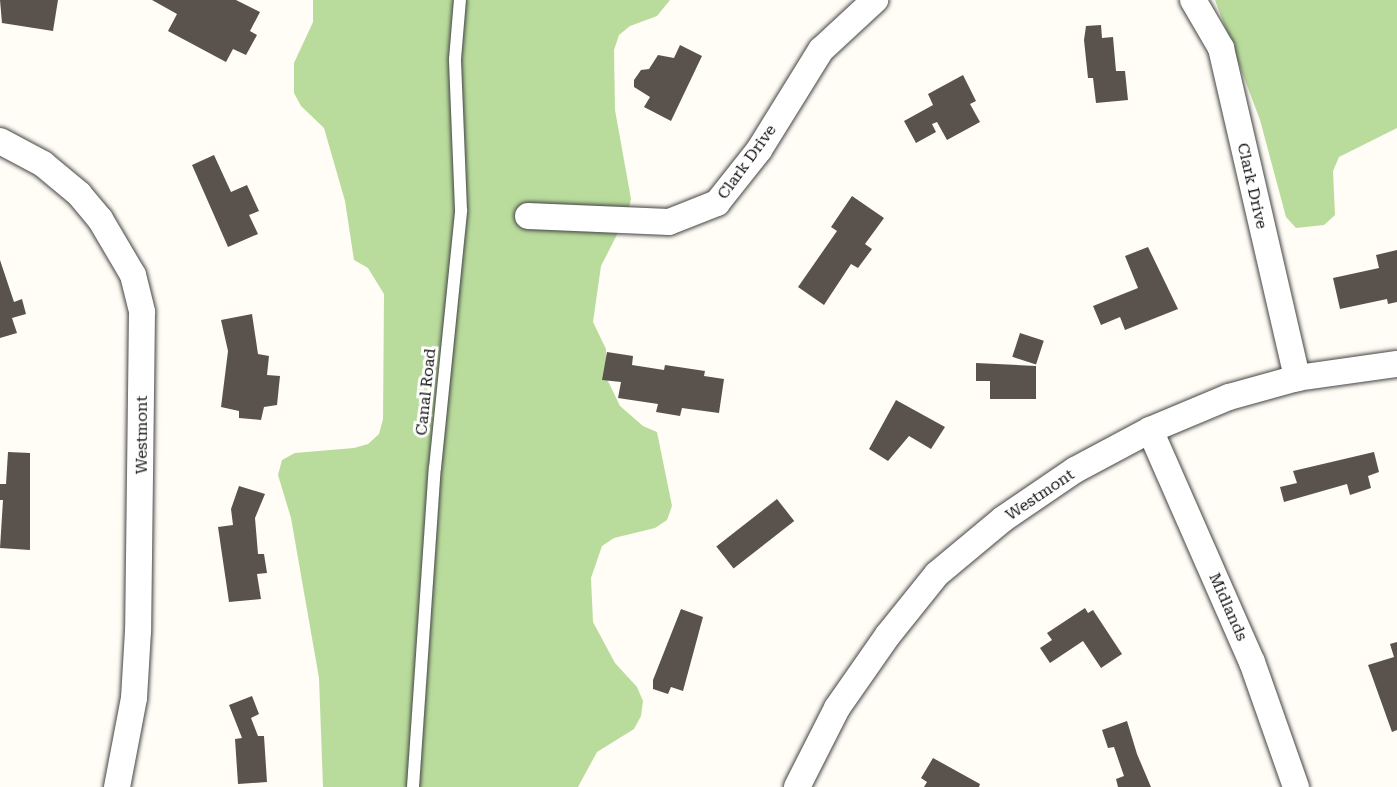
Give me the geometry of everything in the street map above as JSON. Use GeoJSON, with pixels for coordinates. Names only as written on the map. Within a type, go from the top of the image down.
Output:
{"type":"FeatureCollection","features":[{"type":"Feature","properties":{"kind":"street","name":"Clark Drive"},"geometry":{"type":"LineString","coordinates":[[528,216],[669,222],[717,203],[759,150],[821,50],[875,0]]}},
{"type":"Feature","properties":{"kind":"street","name":"Clark Drive"},"geometry":{"type":"LineString","coordinates":[[1193,0],[1221,48],[1296,378]]}},
{"type":"Feature","properties":{"kind":"street","name":"Westmont"},"geometry":{"type":"LineString","coordinates":[[0,141],[43,164],[79,194],[100,219],[132,275],[141,312],[138,631],[134,698],[117,787]]}},
{"type":"Feature","properties":{"kind":"street","name":"Westmont"},"geometry":{"type":"LineString","coordinates":[[798,787],[837,708],[937,574],[1004,519],[1075,470],[1150,430],[1229,397],[1296,378],[1397,364]]}},
{"type":"Feature","properties":{"kind":"street","name":"Midlands"},"geometry":{"type":"LineString","coordinates":[[1150,430],[1252,662],[1296,787]]}},
{"type":"Feature","properties":{"kind":"lane","name":"Canal Road"},"geometry":{"type":"LineString","coordinates":[[413,787],[435,468],[461,210],[455,59],[460,0]]}},
{"type":"Feature","properties":{"kind":"green space"},"geometry":{"type":"Polygon","coordinates":[[[313,0],[670,0],[657,16],[630,26],[619,35],[614,50],[615,110],[631,199],[628,213],[601,266],[593,322],[606,349],[607,379],[620,406],[643,426],[657,432],[672,506],[667,520],[655,528],[614,538],[602,546],[591,578],[593,622],[615,663],[637,687],[643,701],[641,716],[634,729],[597,752],[578,787],[323,787],[319,678],[291,518],[278,475],[282,460],[295,453],[354,448],[368,444],[379,434],[383,419],[384,294],[368,268],[354,260],[345,201],[324,128],[301,106],[294,93],[294,63],[313,22],[313,0]]]}},
{"type":"Feature","properties":{"kind":"green space"},"geometry":{"type":"Polygon","coordinates":[[[1215,0],[1397,0],[1397,128],[1339,157],[1333,171],[1335,215],[1324,225],[1296,228],[1286,217],[1260,120],[1215,0]]]}},
{"type":"Feature","properties":{"kind":"building"},"geometry":{"type":"Polygon","coordinates":[[[0,0],[58,0],[53,31],[2,23],[0,0]]]}},
{"type":"Feature","properties":{"kind":"building"},"geometry":{"type":"Polygon","coordinates":[[[152,0],[236,0],[260,12],[250,31],[257,35],[246,55],[233,49],[226,62],[168,31],[177,14],[152,0]]]}},
{"type":"Feature","properties":{"kind":"building"},"geometry":{"type":"Polygon","coordinates":[[[1101,25],[1102,38],[1113,37],[1116,71],[1125,71],[1128,100],[1096,103],[1093,78],[1088,78],[1084,40],[1086,26],[1101,25]]]}},
{"type":"Feature","properties":{"kind":"building"},"geometry":{"type":"Polygon","coordinates":[[[680,45],[702,56],[671,121],[644,107],[650,97],[634,87],[634,80],[641,70],[649,69],[658,55],[674,58],[680,45]]]}},
{"type":"Feature","properties":{"kind":"building"},"geometry":{"type":"Polygon","coordinates":[[[963,75],[976,101],[970,104],[980,122],[947,140],[937,122],[932,124],[936,132],[916,143],[904,121],[933,105],[928,94],[963,75]]]}},
{"type":"Feature","properties":{"kind":"building"},"geometry":{"type":"Polygon","coordinates":[[[214,155],[231,192],[247,185],[259,211],[249,215],[258,234],[228,247],[192,165],[214,155]]]}},
{"type":"Feature","properties":{"kind":"building"},"geometry":{"type":"Polygon","coordinates":[[[852,196],[884,218],[865,244],[872,249],[858,268],[851,264],[824,305],[798,287],[837,231],[831,227],[852,196]]]}},
{"type":"Feature","properties":{"kind":"building"},"geometry":{"type":"Polygon","coordinates":[[[1148,247],[1178,309],[1125,330],[1120,317],[1101,325],[1093,306],[1138,288],[1125,256],[1148,247]]]}},
{"type":"Feature","properties":{"kind":"building"},"geometry":{"type":"Polygon","coordinates":[[[1397,250],[1397,302],[1388,304],[1387,299],[1340,309],[1333,278],[1379,268],[1376,255],[1397,250]]]}},
{"type":"Feature","properties":{"kind":"building"},"geometry":{"type":"Polygon","coordinates":[[[0,260],[14,302],[22,299],[26,314],[12,318],[17,333],[0,338],[0,260]]]}},
{"type":"Feature","properties":{"kind":"building"},"geometry":{"type":"Polygon","coordinates":[[[252,314],[258,354],[269,356],[267,375],[280,376],[277,405],[264,407],[261,420],[239,418],[239,411],[221,407],[228,351],[221,320],[252,314]]]}},
{"type":"Feature","properties":{"kind":"building"},"geometry":{"type":"Polygon","coordinates":[[[1020,333],[1044,341],[1036,365],[1012,357],[1020,333]]]}},
{"type":"Feature","properties":{"kind":"building"},"geometry":{"type":"Polygon","coordinates":[[[607,352],[633,356],[632,365],[664,370],[665,365],[705,371],[704,376],[724,379],[719,413],[682,408],[680,416],[656,412],[658,404],[618,398],[621,382],[602,380],[607,352]]]}},
{"type":"Feature","properties":{"kind":"building"},"geometry":{"type":"Polygon","coordinates":[[[976,363],[1036,366],[1036,399],[990,399],[990,381],[976,381],[976,363]]]}},
{"type":"Feature","properties":{"kind":"building"},"geometry":{"type":"Polygon","coordinates":[[[896,400],[945,427],[931,449],[909,436],[888,461],[869,449],[896,400]]]}},
{"type":"Feature","properties":{"kind":"building"},"geometry":{"type":"Polygon","coordinates":[[[8,452],[30,453],[30,550],[0,548],[3,500],[0,500],[0,484],[6,484],[8,452]]]}},
{"type":"Feature","properties":{"kind":"building"},"geometry":{"type":"Polygon","coordinates":[[[1374,452],[1379,472],[1368,476],[1371,488],[1350,495],[1347,484],[1284,502],[1280,487],[1297,483],[1293,471],[1374,452]]]}},
{"type":"Feature","properties":{"kind":"building"},"geometry":{"type":"Polygon","coordinates":[[[239,486],[265,494],[255,518],[258,554],[264,554],[267,573],[257,574],[261,599],[229,602],[218,527],[233,525],[231,509],[239,486]]]}},
{"type":"Feature","properties":{"kind":"building"},"geometry":{"type":"Polygon","coordinates":[[[777,499],[794,521],[734,568],[716,546],[777,499]]]}},
{"type":"Feature","properties":{"kind":"building"},"geometry":{"type":"Polygon","coordinates":[[[1085,608],[1088,613],[1093,610],[1122,654],[1101,668],[1083,641],[1050,663],[1040,648],[1052,640],[1047,633],[1085,608]]]}},
{"type":"Feature","properties":{"kind":"building"},"geometry":{"type":"Polygon","coordinates":[[[681,609],[703,617],[683,691],[671,687],[668,694],[653,689],[653,680],[681,609]]]}},
{"type":"Feature","properties":{"kind":"building"},"geometry":{"type":"Polygon","coordinates":[[[1397,642],[1397,730],[1392,732],[1368,665],[1394,657],[1390,644],[1397,642]]]}},
{"type":"Feature","properties":{"kind":"building"},"geometry":{"type":"Polygon","coordinates":[[[252,696],[259,714],[251,718],[258,736],[264,736],[267,782],[238,784],[235,739],[242,738],[229,705],[252,696]]]}},
{"type":"Feature","properties":{"kind":"building"},"geometry":{"type":"Polygon","coordinates":[[[1127,721],[1137,754],[1151,787],[1118,787],[1116,779],[1124,776],[1114,747],[1108,748],[1102,730],[1127,721]]]}},
{"type":"Feature","properties":{"kind":"building"},"geometry":{"type":"Polygon","coordinates":[[[933,758],[980,784],[979,787],[924,787],[927,782],[921,778],[933,758]]]}}]}
